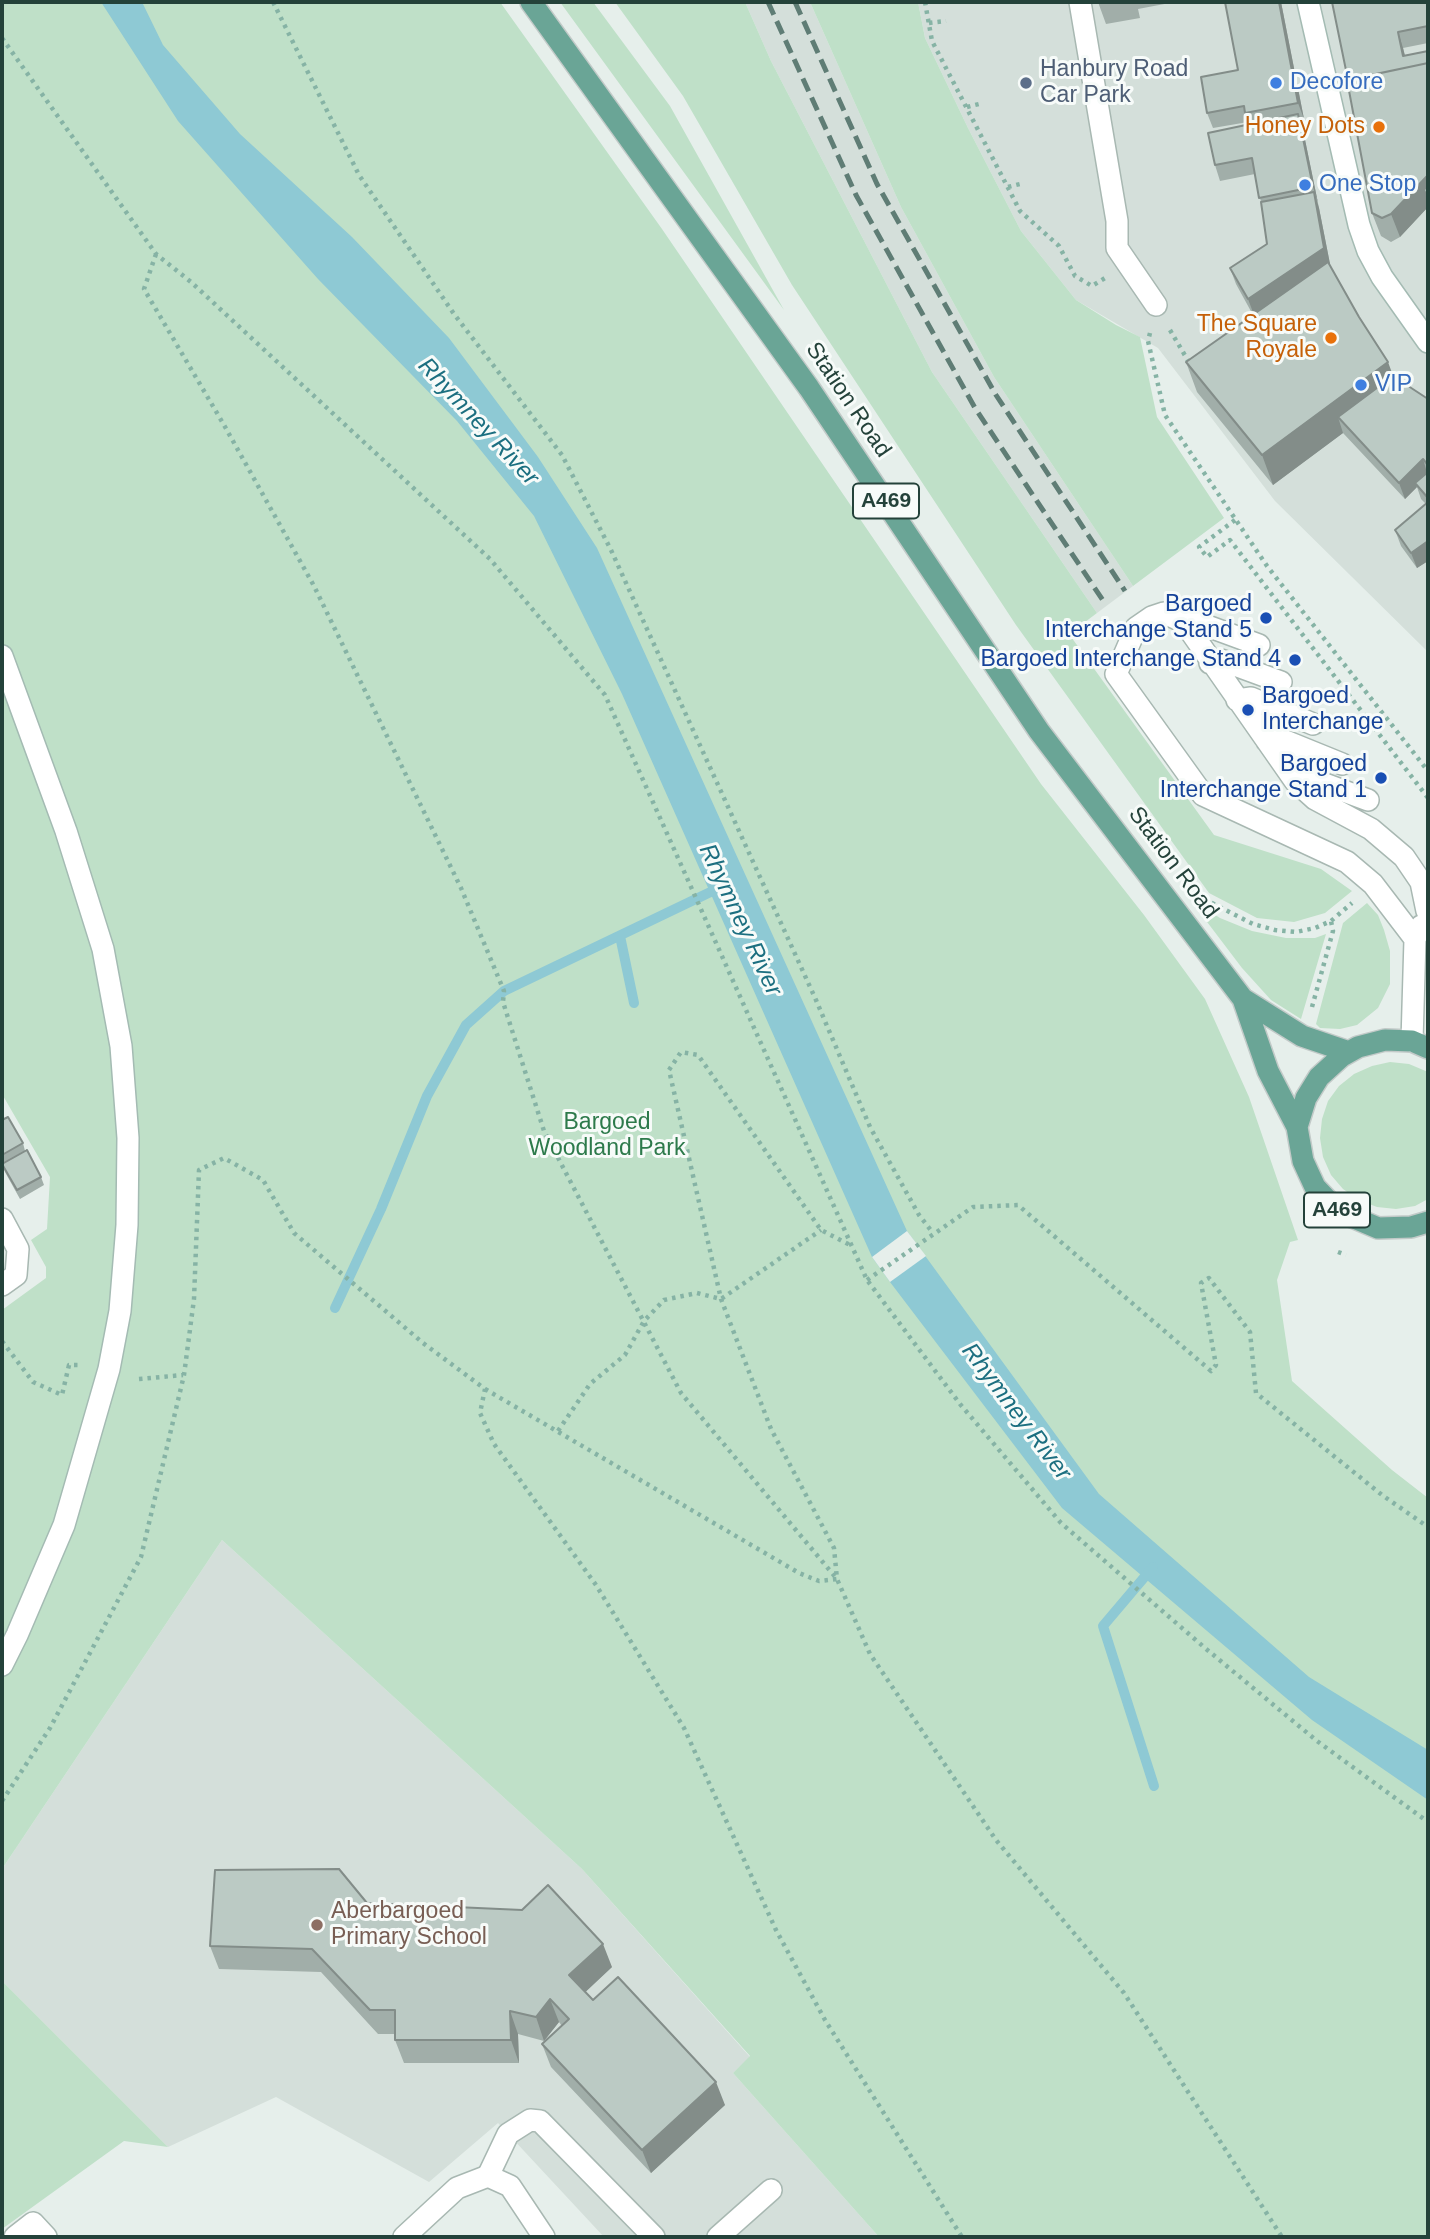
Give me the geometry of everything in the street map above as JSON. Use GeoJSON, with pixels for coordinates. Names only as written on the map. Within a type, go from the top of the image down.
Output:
{"type":"FeatureCollection","features":[{"type":"Feature","properties":{"kind":"main road","name":"Station Road"},"geometry":{"type":"LineString","coordinates":[[531,2],[809,388],[1040,731],[1243,999],[1268,1071],[1297,1127],[1303,1161],[1315,1187],[1338,1211],[1378,1228],[1410,1227],[1428,1222]]}},
{"type":"Feature","properties":{"kind":"main road","name":"Station Road"},"geometry":{"type":"LineString","coordinates":[[1243,999],[1303,1036],[1349,1052]]}},
{"type":"Feature","properties":{"kind":"main road","name":"Station Road"},"geometry":{"type":"LineString","coordinates":[[1297,1127],[1306,1098],[1319,1077],[1349,1052],[1385,1040],[1420,1045]]}},
{"type":"Feature","properties":{"kind":"street"},"geometry":{"type":"LineString","coordinates":[[1080,2],[1117,221],[1117,248],[1156,305]]}},
{"type":"Feature","properties":{"kind":"street"},"geometry":{"type":"LineString","coordinates":[[1308,2],[1359,225],[1368,251],[1428,342]]}},
{"type":"Feature","properties":{"kind":"street"},"geometry":{"type":"LineString","coordinates":[[1415,939],[1373,884],[1347,862],[1203,795],[1116,674],[1136,628],[1152,617],[1164,613],[1184,622],[1210,663],[1295,781],[1315,799],[1371,830],[1404,857],[1421,882],[1428,911],[1415,939],[1420,1045]]}},
{"type":"Feature","properties":{"kind":"street"},"geometry":{"type":"LineString","coordinates":[[1184,622],[1191,620],[1259,645]]}},
{"type":"Feature","properties":{"kind":"street"},"geometry":{"type":"LineString","coordinates":[[2,656],[66,831],[103,949],[121,1046],[128,1138],[127,1225],[121,1299],[109,1369],[64,1525],[2,1665]]}},
{"type":"Feature","properties":{"kind":"street"},"geometry":{"type":"LineString","coordinates":[[1210,663],[1221,660],[1281,682]]}},
{"type":"Feature","properties":{"kind":"street"},"geometry":{"type":"LineString","coordinates":[[1237,700],[1251,698],[1312,724]]}},
{"type":"Feature","properties":{"kind":"street"},"geometry":{"type":"LineString","coordinates":[[1267,741],[1278,738],[1342,764]]}},
{"type":"Feature","properties":{"kind":"street"},"geometry":{"type":"LineString","coordinates":[[1295,781],[1306,777],[1368,800]]}},
{"type":"Feature","properties":{"kind":"street"},"geometry":{"type":"LineString","coordinates":[[2,1219],[19,1249],[16,1275],[2,1285]]}},
{"type":"Feature","properties":{"kind":"street"},"geometry":{"type":"LineString","coordinates":[[404,2237],[457,2189],[488,2176],[508,2134],[530,2120],[540,2122],[654,2237]]}},
{"type":"Feature","properties":{"kind":"street"},"geometry":{"type":"LineString","coordinates":[[488,2176],[510,2186],[544,2237]]}},
{"type":"Feature","properties":{"kind":"street"},"geometry":{"type":"LineString","coordinates":[[718,2237],[771,2190]]}},
{"type":"Feature","properties":{"kind":"street"},"geometry":{"type":"LineString","coordinates":[[15,2237],[33,2223],[46,2237]]}},
{"type":"Feature","properties":{"kind":"path"},"geometry":{"type":"LineString","coordinates":[[273,2],[359,175],[454,314],[562,455],[617,562],[816,1000],[870,1127],[919,1215],[933,1233]]}},
{"type":"Feature","properties":{"kind":"path"},"geometry":{"type":"LineString","coordinates":[[925,2],[932,41],[1020,211],[1059,246],[1075,276],[1092,286],[1111,274]]}},
{"type":"Feature","properties":{"kind":"path"},"geometry":{"type":"LineString","coordinates":[[929,23],[946,21]]}},
{"type":"Feature","properties":{"kind":"path"},"geometry":{"type":"LineString","coordinates":[[2,38],[156,254],[191,282],[491,559],[605,695],[867,1280],[960,1404],[1060,1523],[1317,1741],[1428,1822]]}},
{"type":"Feature","properties":{"kind":"path"},"geometry":{"type":"LineString","coordinates":[[967,107],[983,103]]}},
{"type":"Feature","properties":{"kind":"path"},"geometry":{"type":"LineString","coordinates":[[1007,187],[1020,184]]}},
{"type":"Feature","properties":{"kind":"path"},"geometry":{"type":"LineString","coordinates":[[156,254],[144,289],[314,586],[461,888],[504,990],[503,1002],[544,1131],[681,1393],[837,1579],[870,1654],[996,1840],[1124,1993],[1282,2237]]}},
{"type":"Feature","properties":{"kind":"path"},"geometry":{"type":"LineString","coordinates":[[1156,305],[1148,341],[1165,415],[1267,566],[1428,771]]}},
{"type":"Feature","properties":{"kind":"path"},"geometry":{"type":"LineString","coordinates":[[1156,305],[1195,373]]}},
{"type":"Feature","properties":{"kind":"path"},"geometry":{"type":"LineString","coordinates":[[1145,326],[1149,336]]}},
{"type":"Feature","properties":{"kind":"path"},"geometry":{"type":"LineString","coordinates":[[1235,520],[1199,547],[1208,557],[1230,540],[1428,798]]}},
{"type":"Feature","properties":{"kind":"path"},"geometry":{"type":"LineString","coordinates":[[1197,895],[1253,924],[1296,932],[1315,928],[1331,920],[1360,897]]}},
{"type":"Feature","properties":{"kind":"path"},"geometry":{"type":"LineString","coordinates":[[1308,1020],[1333,930],[1331,920]]}},
{"type":"Feature","properties":{"kind":"path"},"geometry":{"type":"LineString","coordinates":[[837,1579],[834,1548],[771,1429],[721,1299],[668,1070],[681,1052],[698,1055],[821,1230],[851,1245]]}},
{"type":"Feature","properties":{"kind":"path"},"geometry":{"type":"LineString","coordinates":[[2,1801],[50,1728],[141,1557],[184,1375],[194,1299],[199,1170],[224,1157],[263,1180],[294,1233],[423,1343],[485,1389],[799,1573],[819,1581],[837,1579]]}},
{"type":"Feature","properties":{"kind":"path"},"geometry":{"type":"LineString","coordinates":[[867,1280],[972,1207],[1018,1205],[1211,1371],[1216,1365],[1201,1283],[1209,1278],[1250,1332],[1255,1393],[1382,1495],[1428,1527]]}},
{"type":"Feature","properties":{"kind":"path"},"geometry":{"type":"LineString","coordinates":[[558,1431],[590,1384],[625,1355],[644,1321],[664,1300],[697,1293],[721,1299],[821,1230]]}},
{"type":"Feature","properties":{"kind":"path"},"geometry":{"type":"LineString","coordinates":[[1338,1252],[1346,1255]]}},
{"type":"Feature","properties":{"kind":"path"},"geometry":{"type":"LineString","coordinates":[[2,1340],[33,1382],[62,1395],[69,1365],[85,1366]]}},
{"type":"Feature","properties":{"kind":"path"},"geometry":{"type":"LineString","coordinates":[[139,1379],[184,1375]]}},
{"type":"Feature","properties":{"kind":"path"},"geometry":{"type":"LineString","coordinates":[[485,1389],[480,1413],[494,1444],[596,1585],[684,1728],[776,1930],[825,2020],[962,2237]]}},
{"type":"Feature","properties":{"kind":"shaded area"},"geometry":{"type":"Polygon","coordinates":[[[745,2],[810,2],[901,207],[994,377],[1133,586],[1097,613],[932,372],[771,61],[745,2]]]}},
{"type":"Feature","properties":{"kind":"shaded area"},"geometry":{"type":"Polygon","coordinates":[[[918,2],[1428,2],[1428,652],[1275,501],[1158,348],[1076,300],[1021,231],[925,38],[918,2]]]}},
{"type":"Feature","properties":{"kind":"shaded area","name":"Aberbargoed Primary School"},"geometry":{"type":"Polygon","coordinates":[[[222,1540],[582,1869],[750,2057],[733,2073],[879,2237],[604,2237],[498,2123],[429,2182],[276,2097],[168,2147],[2,1981],[2,1869],[222,1540]]]}},
{"type":"Feature","properties":{"kind":"green space","name":"Bargoed Woodland Park"},"geometry":{"type":"Polygon","coordinates":[[[2,2],[500,2],[662,229],[1041,784],[1144,915],[1205,999],[1249,1097],[1298,1240],[1290,1242],[1277,1280],[1292,1381],[1392,1470],[1428,1498],[1428,2237],[879,2237],[733,2073],[750,2056],[582,1869],[222,1540],[2,1869],[2,1310],[46,1278],[46,1267],[31,1240],[47,1229],[50,1177],[2,1094],[2,2]]]}},
{"type":"Feature","properties":{"kind":"green space"},"geometry":{"type":"Polygon","coordinates":[[[560,2],[593,2],[670,106],[784,310],[560,2]]]}},
{"type":"Feature","properties":{"kind":"green space"},"geometry":{"type":"Polygon","coordinates":[[[615,2],[745,2],[771,61],[932,372],[1097,613],[1069,634],[1214,835],[1321,869],[1352,891],[1325,913],[1294,922],[1257,918],[1209,893],[1016,625],[792,285],[683,96],[615,2]]]}},
{"type":"Feature","properties":{"kind":"green space"},"geometry":{"type":"Polygon","coordinates":[[[810,2],[918,2],[925,38],[1021,231],[1076,300],[1140,337],[1157,417],[1224,518],[1133,586],[994,377],[901,207],[810,2]]]}},
{"type":"Feature","properties":{"kind":"green space"},"geometry":{"type":"Polygon","coordinates":[[[1367,903],[1378,915],[1390,951],[1390,984],[1378,1008],[1357,1025],[1340,1029],[1320,1028],[1316,1024],[1343,923],[1367,903]]]}},
{"type":"Feature","properties":{"kind":"green space"},"geometry":{"type":"Polygon","coordinates":[[[1203,907],[1220,918],[1252,931],[1286,938],[1315,938],[1326,934],[1301,1019],[1271,1000],[1242,968],[1198,910],[1203,907]]]}},
{"type":"Feature","properties":{"kind":"green space"},"geometry":{"type":"Polygon","coordinates":[[[1390,1062],[1409,1064],[1428,1072],[1428,1199],[1415,1206],[1396,1209],[1377,1207],[1359,1200],[1343,1189],[1331,1175],[1323,1157],[1320,1138],[1328,1101],[1339,1086],[1354,1074],[1390,1062]]]}},
{"type":"Feature","properties":{"kind":"green space"},"geometry":{"type":"Polygon","coordinates":[[[2,1981],[168,2147],[124,2141],[2,2229],[2,1981]]]}},
{"type":"Feature","properties":{"kind":"water","name":"Rhymney River"},"geometry":{"type":"Polygon","coordinates":[[[101,2],[142,2],[163,45],[240,134],[352,237],[449,338],[538,457],[597,548],[907,1231],[1099,1494],[1309,1677],[1428,1750],[1428,1800],[1312,1720],[1062,1508],[890,1282],[872,1257],[622,694],[534,516],[457,421],[318,279],[178,121],[101,2]]]}},
{"type":"Feature","properties":{"kind":"pier"},"geometry":{"type":"Polygon","coordinates":[[[907,1231],[926,1256],[890,1282],[872,1257],[907,1231]]]}},
{"type":"Feature","properties":{"kind":"building"},"geometry":{"type":"Polygon","coordinates":[[[1225,2],[1279,2],[1298,103],[1245,113],[1244,106],[1207,113],[1201,77],[1238,70],[1225,2]]]}},
{"type":"Feature","properties":{"kind":"building"},"geometry":{"type":"Polygon","coordinates":[[[1332,2],[1428,2],[1428,26],[1398,32],[1403,56],[1428,51],[1428,63],[1348,80],[1332,2]]]}},
{"type":"Feature","properties":{"kind":"building"},"geometry":{"type":"Polygon","coordinates":[[[1428,63],[1428,175],[1391,214],[1382,218],[1372,213],[1347,80],[1428,63]]]}},
{"type":"Feature","properties":{"kind":"building"},"geometry":{"type":"Polygon","coordinates":[[[1298,114],[1313,187],[1259,198],[1252,158],[1215,165],[1208,133],[1298,114]]]}},
{"type":"Feature","properties":{"kind":"building"},"geometry":{"type":"Polygon","coordinates":[[[1314,192],[1324,248],[1248,299],[1230,268],[1267,244],[1261,202],[1314,192]]]}},
{"type":"Feature","properties":{"kind":"building"},"geometry":{"type":"Polygon","coordinates":[[[1328,262],[1388,362],[1262,455],[1186,362],[1328,262]]]}},
{"type":"Feature","properties":{"kind":"building"},"geometry":{"type":"Polygon","coordinates":[[[1393,376],[1428,399],[1428,465],[1423,459],[1399,483],[1338,417],[1393,376]]]}},
{"type":"Feature","properties":{"kind":"building"},"geometry":{"type":"Polygon","coordinates":[[[1428,472],[1428,498],[1415,483],[1428,472]]]}},
{"type":"Feature","properties":{"kind":"building"},"geometry":{"type":"Polygon","coordinates":[[[1428,502],[1428,541],[1411,553],[1395,530],[1428,502]]]}},
{"type":"Feature","properties":{"kind":"building"},"geometry":{"type":"Polygon","coordinates":[[[8,1117],[23,1143],[2,1155],[2,1120],[8,1117]]]}},
{"type":"Feature","properties":{"kind":"building"},"geometry":{"type":"Polygon","coordinates":[[[27,1150],[41,1177],[17,1190],[2,1164],[27,1150]]]}},
{"type":"Feature","properties":{"kind":"building"},"geometry":{"type":"Polygon","coordinates":[[[339,1869],[367,1903],[522,1910],[548,1885],[603,1944],[569,1975],[593,2000],[618,1977],[716,2082],[642,2150],[542,2044],[569,2019],[550,1999],[536,2017],[510,2011],[511,2040],[395,2040],[395,2010],[370,2010],[312,1949],[210,1946],[215,1870],[339,1869]]]}},
{"type":"Feature","properties":{"kind":"waterway","name":"Rhymney River"},"geometry":{"type":"LineString","coordinates":[[335,1308],[381,1209],[427,1096],[466,1025],[504,991],[723,886]]}},
{"type":"Feature","properties":{"kind":"waterway"},"geometry":{"type":"LineString","coordinates":[[620,936],[634,1003]]}},
{"type":"Feature","properties":{"kind":"waterway"},"geometry":{"type":"LineString","coordinates":[[1153,1567],[1103,1626],[1154,1786]]}},
{"type":"Feature","properties":{"kind":"railway"},"geometry":{"type":"LineString","coordinates":[[768,2],[856,195],[975,408],[1106,605]]}},
{"type":"Feature","properties":{"kind":"railway"},"geometry":{"type":"LineString","coordinates":[[795,2],[877,184],[996,395],[1125,591]]}},
{"type":"Feature","properties":{"kind":"place","name":"Hanbury Road Car Park"},"geometry":{"type":"Point","coordinates":[1026,83]}},
{"type":"Feature","properties":{"kind":"place","name":"Decofore"},"geometry":{"type":"Point","coordinates":[1276,83]}},
{"type":"Feature","properties":{"kind":"place","name":"Honey Dots"},"geometry":{"type":"Point","coordinates":[1379,127]}},
{"type":"Feature","properties":{"kind":"place","name":"One Stop"},"geometry":{"type":"Point","coordinates":[1305,185]}},
{"type":"Feature","properties":{"kind":"place","name":"The Square Royale"},"geometry":{"type":"Point","coordinates":[1331,338]}},
{"type":"Feature","properties":{"kind":"place","name":"VIP"},"geometry":{"type":"Point","coordinates":[1361,385]}},
{"type":"Feature","properties":{"kind":"place","name":"Bargoed Interchange Stand 5"},"geometry":{"type":"Point","coordinates":[1266,618]}},
{"type":"Feature","properties":{"kind":"place","name":"Bargoed Interchange Stand 4"},"geometry":{"type":"Point","coordinates":[1295,660]}},
{"type":"Feature","properties":{"kind":"place","name":"Bargoed Interchange"},"geometry":{"type":"Point","coordinates":[1248,710]}},
{"type":"Feature","properties":{"kind":"place","name":"Bargoed Interchange Stand 1"},"geometry":{"type":"Point","coordinates":[1381,778]}},
{"type":"Feature","properties":{"kind":"place","name":"Aberbargoed Primary School"},"geometry":{"type":"Point","coordinates":[317,1925]}}]}
